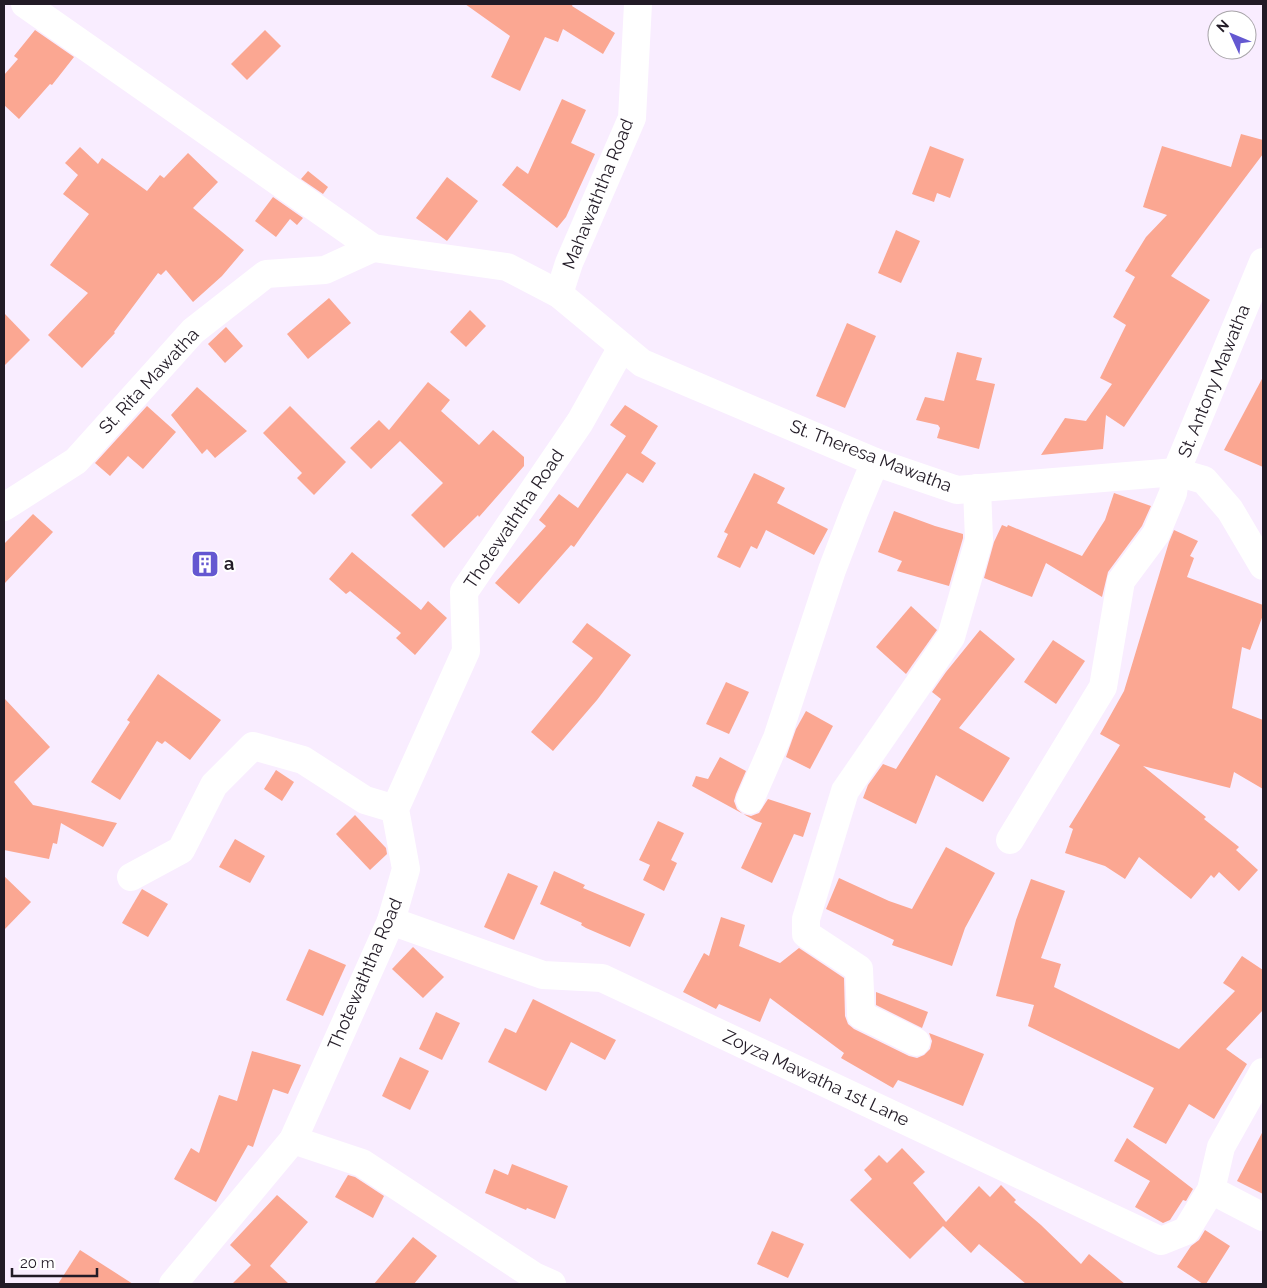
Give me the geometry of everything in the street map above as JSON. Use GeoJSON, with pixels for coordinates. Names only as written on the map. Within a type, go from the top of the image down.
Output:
{"type":"FeatureCollection","features":[{"type":"Feature","properties":{"kind":"street"},"geometry":{"type":"LineString","coordinates":[[25,4],[373,248],[507,267],[558,294]]}},
{"type":"Feature","properties":{"kind":"street","name":"Mahawaththa Road"},"geometry":{"type":"LineString","coordinates":[[558,294],[569,263],[632,118],[638,4]]}},
{"type":"Feature","properties":{"kind":"street","name":"St. Rita Mawatha"},"geometry":{"type":"LineString","coordinates":[[4,507],[76,461],[192,330],[266,274],[325,270],[373,248]]}},
{"type":"Feature","properties":{"kind":"street","name":"St. Antony Mawatha"},"geometry":{"type":"LineString","coordinates":[[1010,840],[1103,687],[1121,581],[1156,534],[1173,493],[1176,472],[1263,262]]}},
{"type":"Feature","properties":{"kind":"street","name":"St. Theresa Mawatha"},"geometry":{"type":"LineString","coordinates":[[558,294],[642,362],[875,462],[957,490],[1176,472],[1204,480],[1230,510],[1263,566]]}},
{"type":"Feature","properties":{"kind":"street","name":"Thotewaththa Road"},"geometry":{"type":"LineString","coordinates":[[173,1284],[293,1140],[391,921],[406,870],[395,809],[466,651],[464,592],[580,422],[622,346]]}},
{"type":"Feature","properties":{"kind":"street"},"geometry":{"type":"LineString","coordinates":[[750,800],[777,738],[832,570],[854,510],[875,462]]}},
{"type":"Feature","properties":{"kind":"street"},"geometry":{"type":"LineString","coordinates":[[916,1042],[861,1015],[859,969],[806,934],[806,919],[845,791],[951,637],[979,540],[977,488]]}},
{"type":"Feature","properties":{"kind":"street"},"geometry":{"type":"LineString","coordinates":[[131,877],[180,850],[214,786],[253,746],[303,760],[365,800],[395,809]]}},
{"type":"Feature","properties":{"kind":"street","name":"Zoyza Mawatha 1st Lane"},"geometry":{"type":"LineString","coordinates":[[391,921],[543,975],[602,978],[1161,1241],[1186,1231],[1211,1190],[1221,1147],[1263,1072]]}},
{"type":"Feature","properties":{"kind":"street"},"geometry":{"type":"LineString","coordinates":[[293,1140],[362,1163],[534,1276],[552,1284]]}},
{"type":"Feature","properties":{"kind":"street"},"geometry":{"type":"LineString","coordinates":[[1211,1190],[1263,1217]]}},
{"type":"Feature","properties":{"kind":"building"},"geometry":{"type":"Polygon","coordinates":[[[465,4],[573,4],[572,6],[615,33],[603,54],[563,29],[558,42],[545,37],[520,91],[491,77],[510,36],[465,4]]]}},
{"type":"Feature","properties":{"kind":"building"},"geometry":{"type":"Polygon","coordinates":[[[35,30],[74,57],[52,85],[50,84],[19,119],[4,105],[4,75],[18,59],[14,56],[35,30]]]}},
{"type":"Feature","properties":{"kind":"building"},"geometry":{"type":"Polygon","coordinates":[[[265,30],[281,46],[247,80],[231,64],[265,30]]]}},
{"type":"Feature","properties":{"kind":"building"},"geometry":{"type":"Polygon","coordinates":[[[562,99],[586,110],[571,143],[595,154],[566,217],[557,228],[502,185],[517,166],[528,174],[562,99]]]}},
{"type":"Feature","properties":{"kind":"building"},"geometry":{"type":"Polygon","coordinates":[[[1241,134],[1263,140],[1263,154],[1171,276],[1210,300],[1124,427],[1106,415],[1103,449],[1041,455],[1065,418],[1086,421],[1112,384],[1100,378],[1126,325],[1113,317],[1135,277],[1125,271],[1146,237],[1167,215],[1143,207],[1162,146],[1231,167],[1241,134]]]}},
{"type":"Feature","properties":{"kind":"building"},"geometry":{"type":"Polygon","coordinates":[[[930,146],[964,159],[950,198],[937,193],[934,202],[912,194],[930,146]]]}},
{"type":"Feature","properties":{"kind":"building"},"geometry":{"type":"Polygon","coordinates":[[[80,147],[98,164],[102,158],[147,191],[160,175],[164,178],[188,153],[218,182],[193,208],[244,250],[222,276],[193,302],[166,270],[161,275],[158,273],[115,333],[82,368],[48,335],[88,293],[50,265],[89,214],[63,194],[78,175],[65,163],[80,147]]]}},
{"type":"Feature","properties":{"kind":"building"},"geometry":{"type":"Polygon","coordinates":[[[308,171],[328,187],[323,194],[301,179],[308,171]]]}},
{"type":"Feature","properties":{"kind":"building"},"geometry":{"type":"Polygon","coordinates":[[[447,177],[478,201],[447,241],[416,218],[447,177]]]}},
{"type":"Feature","properties":{"kind":"building"},"geometry":{"type":"Polygon","coordinates":[[[273,197],[303,218],[297,225],[290,219],[276,237],[255,221],[273,197]]]}},
{"type":"Feature","properties":{"kind":"building"},"geometry":{"type":"Polygon","coordinates":[[[896,230],[920,241],[901,283],[878,273],[896,230]]]}},
{"type":"Feature","properties":{"kind":"building"},"geometry":{"type":"Polygon","coordinates":[[[329,298],[351,323],[308,359],[287,334],[329,298]]]}},
{"type":"Feature","properties":{"kind":"building"},"geometry":{"type":"Polygon","coordinates":[[[470,310],[486,326],[466,347],[450,332],[470,310]]]}},
{"type":"Feature","properties":{"kind":"building"},"geometry":{"type":"Polygon","coordinates":[[[4,313],[30,340],[4,366],[4,313]]]}},
{"type":"Feature","properties":{"kind":"building"},"geometry":{"type":"Polygon","coordinates":[[[847,323],[876,336],[845,408],[816,396],[847,323]]]}},
{"type":"Feature","properties":{"kind":"building"},"geometry":{"type":"Polygon","coordinates":[[[226,327],[243,346],[225,363],[208,344],[226,327]]]}},
{"type":"Feature","properties":{"kind":"building"},"geometry":{"type":"Polygon","coordinates":[[[957,352],[982,358],[976,380],[995,384],[979,449],[937,438],[940,428],[938,425],[916,420],[925,397],[944,401],[957,352]]]}},
{"type":"Feature","properties":{"kind":"building"},"geometry":{"type":"Polygon","coordinates":[[[1263,377],[1263,467],[1224,450],[1263,377]]]}},
{"type":"Feature","properties":{"kind":"building"},"geometry":{"type":"Polygon","coordinates":[[[428,382],[450,400],[441,411],[479,445],[493,430],[524,457],[524,466],[479,517],[478,515],[444,548],[411,515],[443,483],[400,441],[371,469],[350,448],[379,420],[389,430],[428,382]]]}},
{"type":"Feature","properties":{"kind":"building"},"geometry":{"type":"Polygon","coordinates":[[[197,387],[247,431],[215,458],[207,449],[202,454],[171,415],[197,387]]]}},
{"type":"Feature","properties":{"kind":"building"},"geometry":{"type":"Polygon","coordinates":[[[625,405],[658,426],[641,453],[656,463],[643,483],[627,473],[574,547],[571,545],[519,604],[495,583],[546,526],[539,520],[559,494],[578,508],[626,436],[610,425],[625,405]]]}},
{"type":"Feature","properties":{"kind":"building"},"geometry":{"type":"Polygon","coordinates":[[[147,406],[176,432],[143,469],[128,456],[110,476],[95,463],[147,406]]]}},
{"type":"Feature","properties":{"kind":"building"},"geometry":{"type":"Polygon","coordinates":[[[290,406],[346,462],[314,495],[297,478],[302,473],[263,433],[290,406]]]}},
{"type":"Feature","properties":{"kind":"building"},"geometry":{"type":"Polygon","coordinates":[[[754,473],[785,488],[777,503],[828,529],[814,555],[766,530],[757,549],[751,546],[740,568],[717,557],[728,534],[724,532],[754,473]]]}},
{"type":"Feature","properties":{"kind":"building"},"geometry":{"type":"Polygon","coordinates":[[[1114,493],[1151,506],[1142,526],[1108,572],[1102,597],[1046,563],[1032,597],[984,578],[994,542],[1002,525],[1007,527],[1008,525],[1082,556],[1105,520],[1114,493]]]}},
{"type":"Feature","properties":{"kind":"building"},"geometry":{"type":"Polygon","coordinates":[[[894,511],[963,534],[949,586],[897,571],[902,561],[878,552],[894,511]]]}},
{"type":"Feature","properties":{"kind":"building"},"geometry":{"type":"Polygon","coordinates":[[[33,514],[53,532],[4,584],[4,544],[33,514]]]}},
{"type":"Feature","properties":{"kind":"building"},"geometry":{"type":"Polygon","coordinates":[[[1174,530],[1198,541],[1190,556],[1194,558],[1187,577],[1263,605],[1263,615],[1250,650],[1242,647],[1232,708],[1263,720],[1263,789],[1234,772],[1230,788],[1143,766],[1206,817],[1204,819],[1239,847],[1236,850],[1258,870],[1239,891],[1219,872],[1214,878],[1211,875],[1191,899],[1139,857],[1125,879],[1105,866],[1065,853],[1073,829],[1069,827],[1120,745],[1100,734],[1124,691],[1174,530]]]}},
{"type":"Feature","properties":{"kind":"building"},"geometry":{"type":"Polygon","coordinates":[[[352,552],[421,610],[428,601],[447,618],[415,655],[396,638],[401,633],[350,591],[346,594],[329,579],[352,552]]]}},
{"type":"Feature","properties":{"kind":"building"},"geometry":{"type":"Polygon","coordinates":[[[911,606],[937,630],[906,674],[876,647],[911,606]]]}},
{"type":"Feature","properties":{"kind":"building"},"geometry":{"type":"Polygon","coordinates":[[[587,623],[631,655],[597,700],[553,751],[531,732],[593,658],[572,642],[587,623]]]}},
{"type":"Feature","properties":{"kind":"building"},"geometry":{"type":"Polygon","coordinates":[[[980,630],[1015,659],[959,728],[1010,758],[983,802],[936,775],[916,824],[863,798],[868,785],[883,764],[896,769],[941,699],[932,692],[980,630]]]}},
{"type":"Feature","properties":{"kind":"building"},"geometry":{"type":"Polygon","coordinates":[[[1053,640],[1085,661],[1056,704],[1024,682],[1053,640]]]}},
{"type":"Feature","properties":{"kind":"building"},"geometry":{"type":"Polygon","coordinates":[[[158,674],[221,720],[190,760],[165,741],[162,744],[157,741],[120,800],[91,782],[130,722],[127,720],[158,674]]]}},
{"type":"Feature","properties":{"kind":"building"},"geometry":{"type":"Polygon","coordinates":[[[726,682],[749,692],[729,734],[706,724],[726,682]]]}},
{"type":"Feature","properties":{"kind":"building"},"geometry":{"type":"Polygon","coordinates":[[[4,698],[50,747],[14,782],[33,805],[117,823],[103,847],[61,823],[57,844],[53,843],[49,859],[4,850],[4,698]]]}},
{"type":"Feature","properties":{"kind":"building"},"geometry":{"type":"Polygon","coordinates":[[[806,711],[833,726],[810,769],[786,757],[796,729],[806,711]]]}},
{"type":"Feature","properties":{"kind":"building"},"geometry":{"type":"Polygon","coordinates":[[[720,757],[746,771],[734,801],[737,809],[743,814],[692,786],[696,776],[708,779],[720,757]]]}},
{"type":"Feature","properties":{"kind":"building"},"geometry":{"type":"Polygon","coordinates":[[[276,770],[294,782],[282,801],[264,789],[276,770]]]}},
{"type":"Feature","properties":{"kind":"building"},"geometry":{"type":"Polygon","coordinates":[[[768,799],[811,813],[803,837],[794,834],[772,883],[741,868],[762,823],[743,814],[751,816],[759,813],[768,799]]]}},
{"type":"Feature","properties":{"kind":"building"},"geometry":{"type":"Polygon","coordinates":[[[355,815],[386,848],[387,854],[370,870],[336,834],[355,815]]]}},
{"type":"Feature","properties":{"kind":"building"},"geometry":{"type":"Polygon","coordinates":[[[658,821],[684,833],[671,860],[677,863],[664,891],[643,880],[650,865],[639,860],[658,821]]]}},
{"type":"Feature","properties":{"kind":"building"},"geometry":{"type":"Polygon","coordinates":[[[235,839],[265,856],[250,883],[219,867],[235,839]]]}},
{"type":"Feature","properties":{"kind":"building"},"geometry":{"type":"Polygon","coordinates":[[[946,847],[995,873],[965,928],[952,966],[892,945],[894,940],[826,909],[839,878],[889,901],[912,909],[946,847]]]}},
{"type":"Feature","properties":{"kind":"building"},"geometry":{"type":"Polygon","coordinates":[[[554,871],[585,885],[583,888],[645,914],[630,947],[586,928],[581,925],[582,923],[540,904],[554,871]]]}},
{"type":"Feature","properties":{"kind":"building"},"geometry":{"type":"Polygon","coordinates":[[[508,873],[538,886],[514,940],[484,927],[508,873]]]}},
{"type":"Feature","properties":{"kind":"building"},"geometry":{"type":"Polygon","coordinates":[[[4,876],[31,902],[4,930],[4,876]]]}},
{"type":"Feature","properties":{"kind":"building"},"geometry":{"type":"Polygon","coordinates":[[[1031,879],[1065,891],[1041,958],[1061,964],[1054,987],[1179,1049],[1235,991],[1223,983],[1242,956],[1263,970],[1263,1010],[1226,1049],[1247,1064],[1214,1119],[1189,1104],[1166,1144],[1133,1127],[1154,1088],[1028,1026],[1034,1005],[996,996],[1016,920],[1031,879]]]}},
{"type":"Feature","properties":{"kind":"building"},"geometry":{"type":"Polygon","coordinates":[[[142,889],[168,904],[148,937],[122,923],[142,889]]]}},
{"type":"Feature","properties":{"kind":"building"},"geometry":{"type":"Polygon","coordinates":[[[721,917],[745,925],[739,946],[780,963],[799,948],[844,978],[845,1016],[848,1024],[854,1029],[909,1056],[917,1058],[924,1055],[930,1049],[932,1041],[929,1033],[984,1054],[963,1106],[898,1080],[893,1088],[841,1058],[844,1053],[770,998],[760,1022],[719,1004],[716,1009],[683,992],[704,953],[709,956],[721,917]]]}},
{"type":"Feature","properties":{"kind":"building"},"geometry":{"type":"Polygon","coordinates":[[[413,947],[444,977],[423,998],[392,969],[413,947]]]}},
{"type":"Feature","properties":{"kind":"building"},"geometry":{"type":"Polygon","coordinates":[[[309,949],[346,965],[323,1016],[286,1000],[309,949]]]}},
{"type":"Feature","properties":{"kind":"building"},"geometry":{"type":"Polygon","coordinates":[[[876,992],[928,1012],[922,1028],[876,1005],[876,992]]]}},
{"type":"Feature","properties":{"kind":"building"},"geometry":{"type":"Polygon","coordinates":[[[533,999],[616,1040],[605,1060],[571,1042],[546,1091],[488,1062],[505,1028],[516,1033],[533,999]]]}},
{"type":"Feature","properties":{"kind":"building"},"geometry":{"type":"Polygon","coordinates":[[[436,1012],[460,1023],[442,1060],[419,1049],[436,1012]]]}},
{"type":"Feature","properties":{"kind":"building"},"geometry":{"type":"Polygon","coordinates":[[[252,1051],[301,1065],[288,1094],[273,1089],[253,1147],[248,1145],[216,1202],[174,1179],[191,1148],[199,1153],[219,1095],[237,1101],[252,1051]]]}},
{"type":"Feature","properties":{"kind":"building"},"geometry":{"type":"Polygon","coordinates":[[[400,1057],[429,1071],[410,1110],[382,1096],[400,1057]]]}},
{"type":"Feature","properties":{"kind":"building"},"geometry":{"type":"Polygon","coordinates":[[[1263,1131],[1263,1194],[1237,1181],[1263,1131]]]}},
{"type":"Feature","properties":{"kind":"building"},"geometry":{"type":"Polygon","coordinates":[[[1127,1138],[1193,1189],[1186,1201],[1183,1200],[1170,1220],[1163,1223],[1135,1207],[1150,1181],[1114,1161],[1127,1138]]]}},
{"type":"Feature","properties":{"kind":"building"},"geometry":{"type":"Polygon","coordinates":[[[902,1148],[925,1172],[913,1183],[946,1222],[979,1186],[990,1197],[1001,1185],[1016,1200],[1014,1202],[1081,1264],[1089,1254],[1125,1284],[1026,1284],[979,1244],[971,1253],[943,1226],[910,1259],[850,1200],[872,1179],[864,1170],[879,1155],[887,1163],[902,1148]]]}},
{"type":"Feature","properties":{"kind":"building"},"geometry":{"type":"Polygon","coordinates":[[[512,1164],[568,1186],[555,1219],[527,1208],[526,1210],[485,1193],[494,1169],[508,1175],[512,1164]]]}},
{"type":"Feature","properties":{"kind":"building"},"geometry":{"type":"Polygon","coordinates":[[[348,1175],[355,1177],[384,1196],[373,1218],[335,1197],[348,1175]]]}},
{"type":"Feature","properties":{"kind":"building"},"geometry":{"type":"Polygon","coordinates":[[[277,1195],[308,1222],[270,1266],[289,1284],[232,1284],[251,1265],[230,1245],[277,1195]]]}},
{"type":"Feature","properties":{"kind":"building"},"geometry":{"type":"Polygon","coordinates":[[[1205,1230],[1230,1246],[1206,1284],[1203,1284],[1177,1267],[1191,1246],[1199,1240],[1205,1230]]]}},
{"type":"Feature","properties":{"kind":"building"},"geometry":{"type":"Polygon","coordinates":[[[772,1231],[804,1244],[788,1278],[757,1264],[772,1231]]]}},
{"type":"Feature","properties":{"kind":"building"},"geometry":{"type":"Polygon","coordinates":[[[413,1237],[437,1256],[414,1284],[374,1284],[413,1237]]]}},
{"type":"Feature","properties":{"kind":"building"},"geometry":{"type":"Polygon","coordinates":[[[80,1250],[133,1284],[58,1284],[80,1250]]]}},
{"type":"Feature","properties":{"kind":"place","name":"a"},"geometry":{"type":"Point","coordinates":[205,564]}}]}
